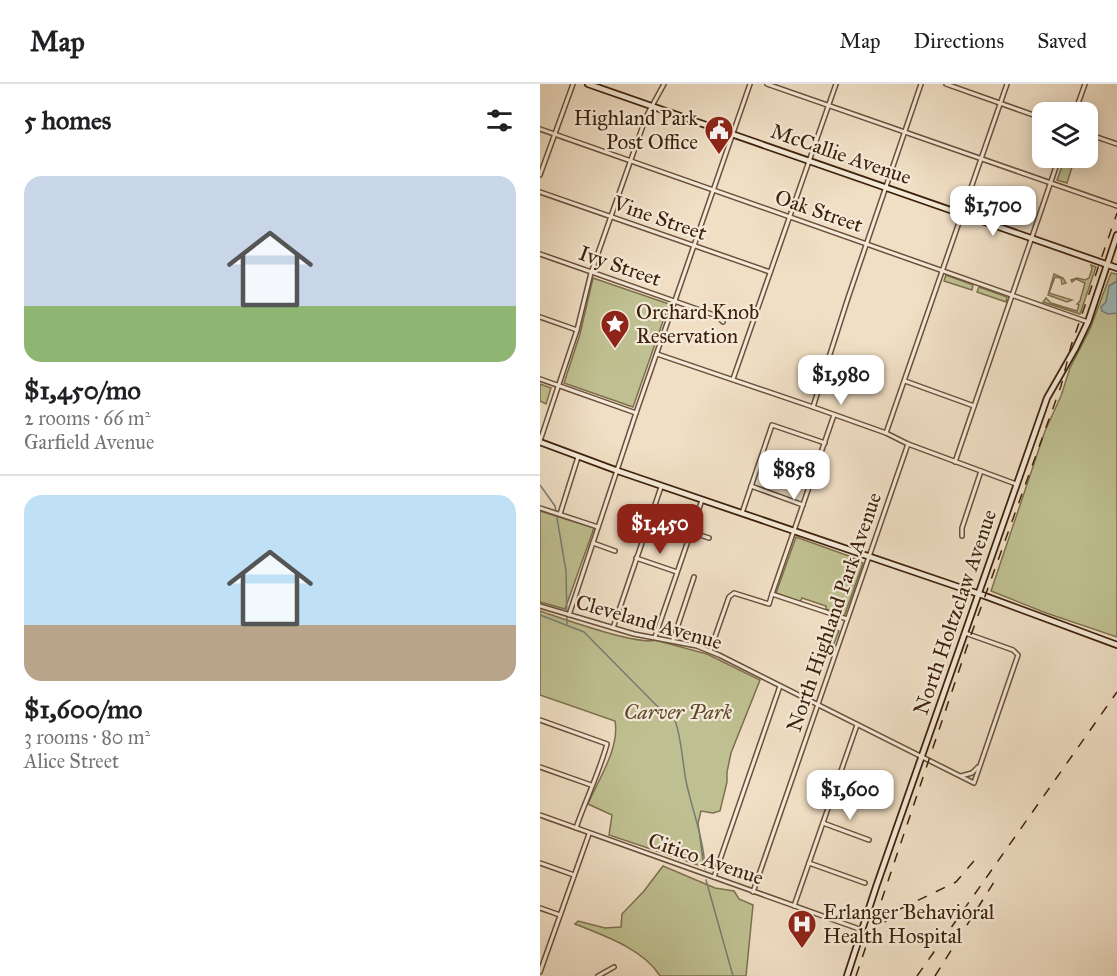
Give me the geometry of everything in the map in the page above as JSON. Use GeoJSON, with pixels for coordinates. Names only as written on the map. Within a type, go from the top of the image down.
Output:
{"type":"FeatureCollection","features":[{"type":"Feature","properties":{"kind":"main road","name":"McCallie Avenue"},"geometry":{"type":"LineString","coordinates":[[588,84],[1117,268]]}},
{"type":"Feature","properties":{"kind":"main road","name":"North Holtzclaw Avenue"},"geometry":{"type":"LineString","coordinates":[[848,976],[1047,398],[1088,322],[1117,236]]}},
{"type":"Feature","properties":{"kind":"main road"},"geometry":{"type":"LineString","coordinates":[[540,441],[618,471],[978,594],[1117,645]]}},
{"type":"Feature","properties":{"kind":"street"},"geometry":{"type":"LineString","coordinates":[[540,175],[573,84]]}},
{"type":"Feature","properties":{"kind":"street"},"geometry":{"type":"LineString","coordinates":[[540,441],[577,330],[591,273],[630,160],[651,106],[664,84]]}},
{"type":"Feature","properties":{"kind":"street"},"geometry":{"type":"LineString","coordinates":[[569,615],[750,84]]}},
{"type":"Feature","properties":{"kind":"street"},"geometry":{"type":"LineString","coordinates":[[767,84],[1117,206]]}},
{"type":"Feature","properties":{"kind":"street"},"geometry":{"type":"LineString","coordinates":[[733,379],[836,84]]}},
{"type":"Feature","properties":{"kind":"street"},"geometry":{"type":"LineString","coordinates":[[813,407],[921,84]]}},
{"type":"Feature","properties":{"kind":"street"},"geometry":{"type":"LineString","coordinates":[[946,84],[1032,115]]}},
{"type":"Feature","properties":{"kind":"street"},"geometry":{"type":"LineString","coordinates":[[886,433],[1007,84]]}},
{"type":"Feature","properties":{"kind":"street"},"geometry":{"type":"LineString","coordinates":[[1079,102],[1085,84]]}},
{"type":"Feature","properties":{"kind":"street","name":"Oak Street"},"geometry":{"type":"LineString","coordinates":[[540,129],[1088,322]]}},
{"type":"Feature","properties":{"kind":"street"},"geometry":{"type":"LineString","coordinates":[[1098,137],[1117,144]]}},
{"type":"Feature","properties":{"kind":"street"},"geometry":{"type":"LineString","coordinates":[[956,462],[1056,168]]}},
{"type":"Feature","properties":{"kind":"street","name":"Vine Street"},"geometry":{"type":"LineString","coordinates":[[540,192],[770,272]]}},
{"type":"Feature","properties":{"kind":"street","name":"Ivy Street"},"geometry":{"type":"LineString","coordinates":[[540,254],[717,316],[723,322]]}},
{"type":"Feature","properties":{"kind":"street"},"geometry":{"type":"LineString","coordinates":[[540,316],[577,330]]}},
{"type":"Feature","properties":{"kind":"street"},"geometry":{"type":"LineString","coordinates":[[657,354],[886,433],[908,444],[1016,484]]}},
{"type":"Feature","properties":{"kind":"street"},"geometry":{"type":"LineString","coordinates":[[540,379],[636,413]]}},
{"type":"Feature","properties":{"kind":"street"},"geometry":{"type":"LineString","coordinates":[[905,381],[974,406]]}},
{"type":"Feature","properties":{"kind":"street"},"geometry":{"type":"LineString","coordinates":[[710,651],[731,594],[738,593],[769,604],[834,415]]}},
{"type":"Feature","properties":{"kind":"street"},"geometry":{"type":"LineString","coordinates":[[742,513],[772,424],[825,443]]}},
{"type":"Feature","properties":{"kind":"street","name":"North Highland Park Avenue"},"geometry":{"type":"LineString","coordinates":[[753,892],[908,444]]}},
{"type":"Feature","properties":{"kind":"street"},"geometry":{"type":"LineString","coordinates":[[560,514],[579,455]]}},
{"type":"Feature","properties":{"kind":"street"},"geometry":{"type":"LineString","coordinates":[[962,536],[962,528],[981,471]]}},
{"type":"Feature","properties":{"kind":"street"},"geometry":{"type":"LineString","coordinates":[[612,628],[662,485]]}},
{"type":"Feature","properties":{"kind":"street"},"geometry":{"type":"LineString","coordinates":[[751,486],[804,505]]}},
{"type":"Feature","properties":{"kind":"street"},"geometry":{"type":"LineString","coordinates":[[655,637],[702,500]]}},
{"type":"Feature","properties":{"kind":"street"},"geometry":{"type":"LineString","coordinates":[[540,508],[598,527]]}},
{"type":"Feature","properties":{"kind":"street"},"geometry":{"type":"LineString","coordinates":[[691,532],[709,538]]}},
{"type":"Feature","properties":{"kind":"street"},"geometry":{"type":"LineString","coordinates":[[593,543],[615,550]]}},
{"type":"Feature","properties":{"kind":"street"},"geometry":{"type":"LineString","coordinates":[[636,558],[677,572]]}},
{"type":"Feature","properties":{"kind":"street"},"geometry":{"type":"LineString","coordinates":[[672,640],[694,577]]}},
{"type":"Feature","properties":{"kind":"street"},"geometry":{"type":"LineString","coordinates":[[772,594],[847,619]]}},
{"type":"Feature","properties":{"kind":"street","name":"Cleveland Avenue"},"geometry":{"type":"LineString","coordinates":[[540,606],[612,628],[672,640],[710,651],[974,783],[982,760]]}},
{"type":"Feature","properties":{"kind":"street"},"geometry":{"type":"LineString","coordinates":[[958,776],[972,773],[982,760],[1018,655],[1013,650],[965,633]]}},
{"type":"Feature","properties":{"kind":"street"},"geometry":{"type":"LineString","coordinates":[[713,878],[780,686]]}},
{"type":"Feature","properties":{"kind":"street"},"geometry":{"type":"LineString","coordinates":[[540,720],[607,744],[600,769],[591,785],[576,828]]}},
{"type":"Feature","properties":{"kind":"street"},"geometry":{"type":"LineString","coordinates":[[794,906],[857,725]]}},
{"type":"Feature","properties":{"kind":"street"},"geometry":{"type":"LineString","coordinates":[[540,767],[591,785]]}},
{"type":"Feature","properties":{"kind":"street"},"geometry":{"type":"LineString","coordinates":[[837,784],[883,801]]}},
{"type":"Feature","properties":{"kind":"street","name":"Citico Avenue"},"geometry":{"type":"LineString","coordinates":[[540,815],[862,930]]}},
{"type":"Feature","properties":{"kind":"street"},"geometry":{"type":"LineString","coordinates":[[823,823],[869,840]]}},
{"type":"Feature","properties":{"kind":"street"},"geometry":{"type":"LineString","coordinates":[[540,972],[589,834]]}},
{"type":"Feature","properties":{"kind":"street"},"geometry":{"type":"LineString","coordinates":[[540,863],[574,875]]}},
{"type":"Feature","properties":{"kind":"street"},"geometry":{"type":"LineString","coordinates":[[809,863],[865,883]]}},
{"type":"Feature","properties":{"kind":"street"},"geometry":{"type":"LineString","coordinates":[[540,908],[560,915]]}},
{"type":"Feature","properties":{"kind":"street"},"geometry":{"type":"LineString","coordinates":[[598,976],[614,967]]}},
{"type":"Feature","properties":{"kind":"green space"},"geometry":{"type":"Polygon","coordinates":[[[1061,168],[1072,168],[1067,183],[1057,180],[1061,168]]]}},
{"type":"Feature","properties":{"kind":"green space"},"geometry":{"type":"Polygon","coordinates":[[[1091,265],[1096,267],[1080,314],[1043,302],[1046,298],[1051,303],[1077,311],[1079,305],[1077,304],[1085,283],[1076,279],[1072,282],[1071,280],[1077,278],[1085,280],[1089,278],[1091,265]]]}},
{"type":"Feature","properties":{"kind":"green space"},"geometry":{"type":"Polygon","coordinates":[[[1111,273],[1117,274],[1117,637],[1046,613],[991,591],[1045,431],[1061,396],[1070,368],[1090,329],[1111,273]]]}},
{"type":"Feature","properties":{"kind":"green space"},"geometry":{"type":"Polygon","coordinates":[[[1054,274],[1063,278],[1066,283],[1062,284],[1061,278],[1055,277],[1049,293],[1072,300],[1067,302],[1048,295],[1054,274]]]}},
{"type":"Feature","properties":{"kind":"green space"},"geometry":{"type":"Polygon","coordinates":[[[946,275],[973,285],[972,290],[944,281],[946,275]]]}},
{"type":"Feature","properties":{"kind":"green space","name":"Orchard Knob Reservation"},"geometry":{"type":"Polygon","coordinates":[[[593,278],[669,304],[633,407],[564,383],[580,334],[593,278]]]}},
{"type":"Feature","properties":{"kind":"green space"},"geometry":{"type":"Polygon","coordinates":[[[979,287],[1007,297],[1006,302],[977,292],[979,287]]]}},
{"type":"Feature","properties":{"kind":"green space"},"geometry":{"type":"Polygon","coordinates":[[[540,384],[551,388],[546,404],[540,401],[540,384]]]}},
{"type":"Feature","properties":{"kind":"green space"},"geometry":{"type":"Polygon","coordinates":[[[540,511],[594,528],[565,609],[540,602],[540,511]]]}},
{"type":"Feature","properties":{"kind":"green space"},"geometry":{"type":"Polygon","coordinates":[[[796,537],[863,563],[844,617],[826,609],[826,606],[802,598],[800,602],[776,593],[796,537]]]}},
{"type":"Feature","properties":{"kind":"green space","name":"Carver Park"},"geometry":{"type":"Polygon","coordinates":[[[540,611],[617,635],[646,641],[655,640],[707,654],[760,680],[731,753],[720,811],[713,813],[701,811],[698,823],[704,867],[609,835],[612,815],[588,804],[611,753],[616,731],[615,721],[540,695],[540,611]]]}},
{"type":"Feature","properties":{"kind":"green space"},"geometry":{"type":"Polygon","coordinates":[[[833,628],[839,631],[831,651],[823,648],[826,637],[831,638],[833,628]]]}},
{"type":"Feature","properties":{"kind":"green space"},"geometry":{"type":"Polygon","coordinates":[[[663,866],[715,888],[734,891],[739,899],[753,905],[746,976],[660,976],[644,958],[622,944],[575,924],[578,921],[605,928],[621,927],[622,914],[663,866]]]}},
{"type":"Feature","properties":{"kind":"water"},"geometry":{"type":"Polygon","coordinates":[[[1117,281],[1117,313],[1108,314],[1102,311],[1101,307],[1106,302],[1109,286],[1117,281]]]}},
{"type":"Feature","properties":{"kind":"waterway"},"geometry":{"type":"LineString","coordinates":[[540,485],[555,506],[566,571],[567,624]]}},
{"type":"Feature","properties":{"kind":"waterway"},"geometry":{"type":"LineString","coordinates":[[540,615],[584,632],[658,707],[672,712],[700,836],[705,869]]}},
{"type":"Feature","properties":{"kind":"waterway"},"geometry":{"type":"LineString","coordinates":[[706,880],[733,976]]}},
{"type":"Feature","properties":{"kind":"railway"},"geometry":{"type":"LineString","coordinates":[[856,976],[971,635],[1061,386],[1071,346],[1117,213]]}},
{"type":"Feature","properties":{"kind":"railway"},"geometry":{"type":"LineString","coordinates":[[917,976],[1117,692]]}},
{"type":"Feature","properties":{"kind":"railway"},"geometry":{"type":"LineString","coordinates":[[873,937],[873,933],[898,910],[956,882],[979,855]]}},
{"type":"Feature","properties":{"kind":"railway"},"geometry":{"type":"LineString","coordinates":[[935,976],[994,882]]}},
{"type":"Feature","properties":{"kind":"place","name":"Highland Park Post Office"},"geometry":{"type":"Point","coordinates":[719,156]}},
{"type":"Feature","properties":{"kind":"place","name":"Orchard Knob Reservation"},"geometry":{"type":"Point","coordinates":[615,350]}},
{"type":"Feature","properties":{"kind":"place","name":"Erlanger Behavioral Health Hospital"},"geometry":{"type":"Point","coordinates":[802,950]}}]}
